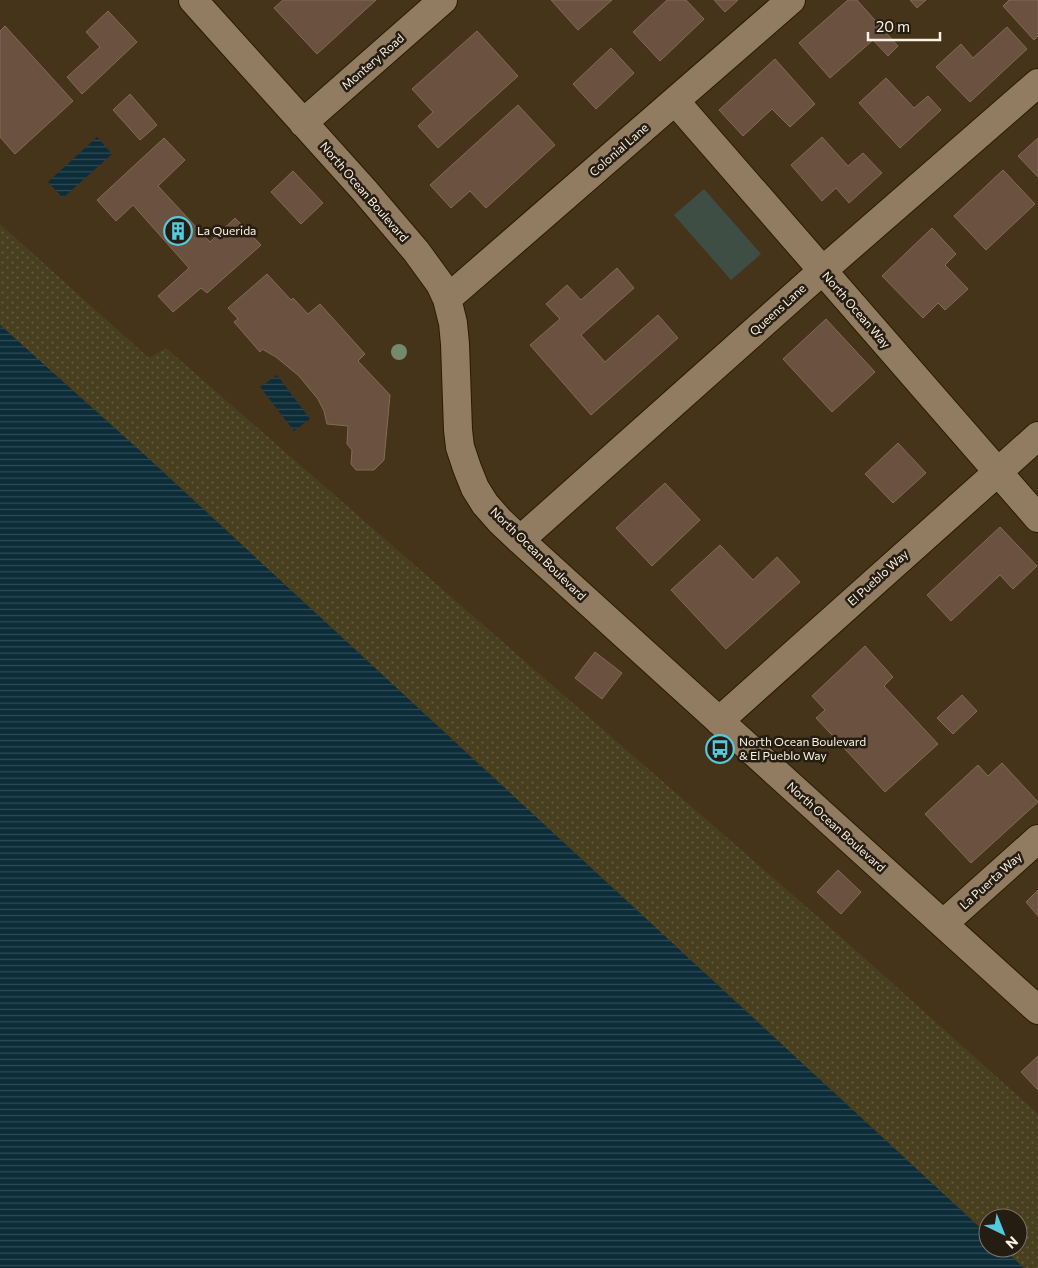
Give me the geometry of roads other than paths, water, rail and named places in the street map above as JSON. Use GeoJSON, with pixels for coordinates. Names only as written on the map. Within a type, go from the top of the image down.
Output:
{"type":"FeatureCollection","features":[{"type":"Feature","properties":{"kind":"street","name":"North Ocean Boulevard"},"geometry":{"type":"LineString","coordinates":[[193,0],[416,251],[440,284],[447,299],[455,344],[460,447],[475,488],[500,521],[1038,1010]]}},
{"type":"Feature","properties":{"kind":"street","name":"Montery Road"},"geometry":{"type":"LineString","coordinates":[[303,123],[443,0]]}},
{"type":"Feature","properties":{"kind":"street","name":"Colonial Lane"},"geometry":{"type":"LineString","coordinates":[[447,299],[791,0]]}},
{"type":"Feature","properties":{"kind":"street","name":"Queens Lane"},"geometry":{"type":"LineString","coordinates":[[520,540],[822,271],[1038,83]]}},
{"type":"Feature","properties":{"kind":"street","name":"North Ocean Way"},"geometry":{"type":"LineString","coordinates":[[675,101],[1038,518]]}},
{"type":"Feature","properties":{"kind":"street","name":"El Pueblo Way"},"geometry":{"type":"LineString","coordinates":[[718,721],[1038,436]]}},
{"type":"Feature","properties":{"kind":"street","name":"La Puerta Way"},"geometry":{"type":"LineString","coordinates":[[943,924],[1038,839]]}},
{"type":"Feature","properties":{"kind":"water"},"geometry":{"type":"Polygon","coordinates":[[[97,137],[112,154],[63,198],[48,182],[97,137]]]}},
{"type":"Feature","properties":{"kind":"water"},"geometry":{"type":"Polygon","coordinates":[[[0,325],[147,457],[978,1226],[978,1258],[1013,1258],[1024,1268],[0,1268],[0,325]]]}},
{"type":"Feature","properties":{"kind":"water"},"geometry":{"type":"Polygon","coordinates":[[[277,375],[310,419],[294,431],[260,387],[277,375]]]}},
{"type":"Feature","properties":{"kind":"place","name":"La Querida"},"geometry":{"type":"Point","coordinates":[178,231]}},
{"type":"Feature","properties":{"kind":"place","name":"North Ocean Boulevard & El Pueblo Way"},"geometry":{"type":"Point","coordinates":[720,749]}}]}
